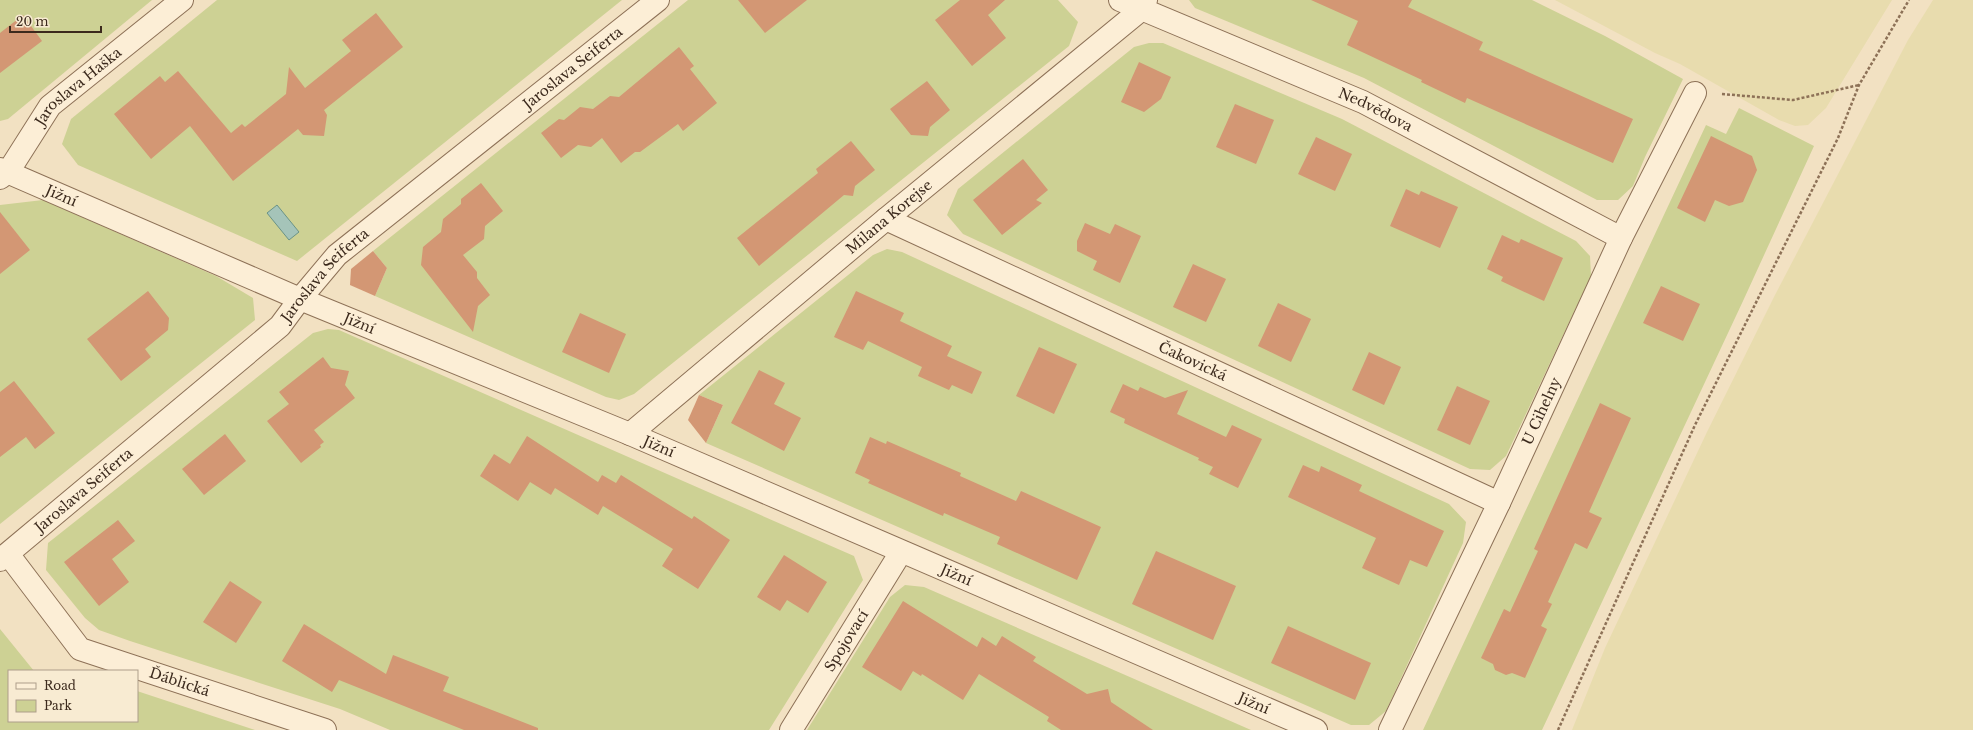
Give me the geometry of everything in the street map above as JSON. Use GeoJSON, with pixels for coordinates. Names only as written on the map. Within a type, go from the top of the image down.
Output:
{"type":"FeatureCollection","features":[{"type":"Feature","properties":{"kind":"street","name":"Jaroslava Haška"},"geometry":{"type":"LineString","coordinates":[[3,173],[50,106],[182,0]]}},
{"type":"Feature","properties":{"kind":"street","name":"Jaroslava Seiferta"},"geometry":{"type":"LineString","coordinates":[[4,557],[280,326],[300,299],[337,255],[658,0]]}},
{"type":"Feature","properties":{"kind":"street","name":"Nedvědova"},"geometry":{"type":"LineString","coordinates":[[1120,0],[1144,5],[1363,102],[1621,238]]}},
{"type":"Feature","properties":{"kind":"street","name":"Milana Korejse"},"geometry":{"type":"LineString","coordinates":[[630,434],[1144,5]]}},
{"type":"Feature","properties":{"kind":"street","name":"U Cihelny"},"geometry":{"type":"LineString","coordinates":[[1390,730],[1499,503],[1621,238],[1695,93]]}},
{"type":"Feature","properties":{"kind":"street","name":"Jižní"},"geometry":{"type":"LineString","coordinates":[[3,173],[300,299],[630,434],[1316,730]]}},
{"type":"Feature","properties":{"kind":"street","name":"Čakovická"},"geometry":{"type":"LineString","coordinates":[[886,219],[1499,503]]}},
{"type":"Feature","properties":{"kind":"street","name":"Spojovací"},"geometry":{"type":"LineString","coordinates":[[791,730],[901,552]]}},
{"type":"Feature","properties":{"kind":"street","name":"Ďáblická"},"geometry":{"type":"LineString","coordinates":[[4,557],[80,649],[325,730]]}},
{"type":"Feature","properties":{"kind":"path"},"geometry":{"type":"LineString","coordinates":[[1558,730],[1695,425],[1838,138],[1859,84],[1909,0]]}},
{"type":"Feature","properties":{"kind":"path"},"geometry":{"type":"LineString","coordinates":[[1695,93],[1793,100],[1859,84]]}},
{"type":"Feature","properties":{"kind":"shaded area"},"geometry":{"type":"Polygon","coordinates":[[[1555,0],[1892,0],[1826,108],[1808,125],[1795,126],[1779,120],[1680,64],[1655,53],[1555,0]]]}},
{"type":"Feature","properties":{"kind":"shaded area"},"geometry":{"type":"Polygon","coordinates":[[[1933,0],[1973,0],[1973,730],[1572,730],[1605,648],[1707,432],[1775,295],[1908,40],[1933,0]]]}},
{"type":"Feature","properties":{"kind":"green space"},"geometry":{"type":"Polygon","coordinates":[[[0,0],[152,0],[8,119],[0,121],[0,0]]]}},
{"type":"Feature","properties":{"kind":"green space"},"geometry":{"type":"Polygon","coordinates":[[[217,0],[622,0],[297,261],[78,165],[62,144],[71,119],[217,0]]]}},
{"type":"Feature","properties":{"kind":"green space"},"geometry":{"type":"Polygon","coordinates":[[[688,0],[1058,0],[1078,22],[1069,46],[634,394],[619,400],[606,397],[375,296],[387,268],[373,251],[688,0]]]}},
{"type":"Feature","properties":{"kind":"green space"},"geometry":{"type":"Polygon","coordinates":[[[1189,0],[1532,0],[1605,36],[1683,79],[1645,157],[1633,186],[1618,200],[1597,200],[1364,78],[1195,8],[1189,0]]]}},
{"type":"Feature","properties":{"kind":"green space"},"geometry":{"type":"Polygon","coordinates":[[[1149,43],[1163,43],[1342,119],[1576,241],[1590,256],[1591,276],[1506,456],[1490,470],[1470,469],[963,234],[947,215],[958,189],[1134,47],[1149,43]]]}},
{"type":"Feature","properties":{"kind":"green space"},"geometry":{"type":"Polygon","coordinates":[[[1739,108],[1814,146],[1542,730],[1423,730],[1706,125],[1726,134],[1739,108]]]}},
{"type":"Feature","properties":{"kind":"green space"},"geometry":{"type":"Polygon","coordinates":[[[43,200],[216,276],[253,298],[255,320],[0,524],[0,205],[43,200]]]}},
{"type":"Feature","properties":{"kind":"green space"},"geometry":{"type":"Polygon","coordinates":[[[887,249],[902,252],[1449,504],[1466,522],[1463,543],[1386,711],[1369,725],[1351,725],[706,443],[723,405],[699,395],[873,255],[887,249]]]}},
{"type":"Feature","properties":{"kind":"green space"},"geometry":{"type":"Polygon","coordinates":[[[328,329],[339,330],[854,556],[863,580],[769,730],[390,730],[340,709],[99,630],[85,618],[46,570],[48,543],[313,333],[328,329]]]}},
{"type":"Feature","properties":{"kind":"green space"},"geometry":{"type":"Polygon","coordinates":[[[905,585],[924,587],[1251,730],[807,730],[890,597],[905,585]]]}},
{"type":"Feature","properties":{"kind":"green space"},"geometry":{"type":"Polygon","coordinates":[[[0,629],[33,670],[8,670],[8,722],[138,722],[138,691],[255,730],[0,730],[0,629]]]}},
{"type":"Feature","properties":{"kind":"water"},"geometry":{"type":"Polygon","coordinates":[[[277,205],[299,232],[289,240],[267,213],[277,205]]]}},
{"type":"Feature","properties":{"kind":"building"},"geometry":{"type":"Polygon","coordinates":[[[738,0],[807,0],[765,33],[738,0]]]}},
{"type":"Feature","properties":{"kind":"building"},"geometry":{"type":"Polygon","coordinates":[[[960,0],[1005,0],[988,15],[1006,38],[972,66],[935,20],[960,0]]]}},
{"type":"Feature","properties":{"kind":"building"},"geometry":{"type":"Polygon","coordinates":[[[1311,0],[1412,0],[1408,7],[1483,42],[1479,50],[1633,119],[1613,163],[1467,98],[1465,103],[1421,82],[1422,80],[1347,45],[1358,21],[1311,0]]]}},
{"type":"Feature","properties":{"kind":"building"},"geometry":{"type":"Polygon","coordinates":[[[376,13],[403,47],[324,110],[327,115],[324,136],[303,135],[298,129],[233,181],[190,126],[151,159],[114,114],[160,76],[165,82],[178,71],[231,133],[242,124],[245,127],[286,94],[289,67],[305,88],[351,51],[342,40],[376,13]]]}},
{"type":"Feature","properties":{"kind":"building"},"geometry":{"type":"Polygon","coordinates":[[[23,15],[42,41],[0,73],[0,33],[23,15]]]}},
{"type":"Feature","properties":{"kind":"building"},"geometry":{"type":"Polygon","coordinates":[[[679,47],[694,66],[690,69],[717,103],[683,131],[678,124],[640,152],[635,152],[621,163],[602,138],[591,147],[578,145],[561,158],[541,133],[559,119],[564,120],[580,107],[593,109],[610,96],[619,97],[679,47]]]}},
{"type":"Feature","properties":{"kind":"building"},"geometry":{"type":"Polygon","coordinates":[[[1139,62],[1171,77],[1161,99],[1144,112],[1121,102],[1139,62]]]}},
{"type":"Feature","properties":{"kind":"building"},"geometry":{"type":"Polygon","coordinates":[[[927,81],[950,110],[930,127],[928,136],[911,135],[890,109],[927,81]]]}},
{"type":"Feature","properties":{"kind":"building"},"geometry":{"type":"Polygon","coordinates":[[[1235,104],[1274,120],[1256,164],[1216,147],[1235,104]]]}},
{"type":"Feature","properties":{"kind":"building"},"geometry":{"type":"Polygon","coordinates":[[[1711,136],[1752,156],[1757,170],[1743,202],[1729,206],[1715,200],[1705,222],[1677,208],[1711,136]]]}},
{"type":"Feature","properties":{"kind":"building"},"geometry":{"type":"Polygon","coordinates":[[[1316,137],[1352,154],[1335,191],[1298,174],[1316,137]]]}},
{"type":"Feature","properties":{"kind":"building"},"geometry":{"type":"Polygon","coordinates":[[[851,141],[875,170],[855,186],[853,196],[844,195],[759,266],[737,238],[818,173],[816,169],[851,141]]]}},
{"type":"Feature","properties":{"kind":"building"},"geometry":{"type":"Polygon","coordinates":[[[1023,159],[1048,190],[1036,200],[1042,203],[1002,235],[973,200],[1023,159]]]}},
{"type":"Feature","properties":{"kind":"building"},"geometry":{"type":"Polygon","coordinates":[[[481,183],[503,211],[485,226],[484,239],[463,255],[477,272],[477,278],[490,295],[478,306],[473,332],[421,265],[423,247],[441,232],[443,219],[461,204],[461,199],[481,183]]]}},
{"type":"Feature","properties":{"kind":"building"},"geometry":{"type":"Polygon","coordinates":[[[1406,189],[1419,195],[1421,191],[1458,207],[1440,248],[1390,226],[1406,189]]]}},
{"type":"Feature","properties":{"kind":"building"},"geometry":{"type":"Polygon","coordinates":[[[0,212],[30,250],[0,274],[0,212]]]}},
{"type":"Feature","properties":{"kind":"building"},"geometry":{"type":"Polygon","coordinates":[[[1085,223],[1110,234],[1115,224],[1141,236],[1120,283],[1093,270],[1097,261],[1077,251],[1077,241],[1085,223]]]}},
{"type":"Feature","properties":{"kind":"building"},"geometry":{"type":"Polygon","coordinates":[[[1502,235],[1519,243],[1521,239],[1563,258],[1544,301],[1501,281],[1503,277],[1487,269],[1502,235]]]}},
{"type":"Feature","properties":{"kind":"building"},"geometry":{"type":"Polygon","coordinates":[[[373,251],[387,268],[375,296],[350,285],[351,269],[373,251]]]}},
{"type":"Feature","properties":{"kind":"building"},"geometry":{"type":"Polygon","coordinates":[[[1193,264],[1226,279],[1206,322],[1173,307],[1193,264]]]}},
{"type":"Feature","properties":{"kind":"building"},"geometry":{"type":"Polygon","coordinates":[[[1661,286],[1700,304],[1683,341],[1643,323],[1661,286]]]}},
{"type":"Feature","properties":{"kind":"building"},"geometry":{"type":"Polygon","coordinates":[[[148,291],[169,318],[168,330],[145,349],[151,357],[121,381],[87,339],[148,291]]]}},
{"type":"Feature","properties":{"kind":"building"},"geometry":{"type":"Polygon","coordinates":[[[856,291],[904,313],[900,321],[952,346],[947,356],[982,372],[972,394],[952,385],[949,390],[918,376],[922,367],[868,341],[863,350],[834,337],[856,291]]]}},
{"type":"Feature","properties":{"kind":"building"},"geometry":{"type":"Polygon","coordinates":[[[1278,303],[1311,319],[1291,362],[1258,346],[1278,303]]]}},
{"type":"Feature","properties":{"kind":"building"},"geometry":{"type":"Polygon","coordinates":[[[580,313],[626,334],[609,373],[562,352],[580,313]]]}},
{"type":"Feature","properties":{"kind":"building"},"geometry":{"type":"Polygon","coordinates":[[[1039,347],[1077,364],[1054,414],[1016,396],[1039,347]]]}},
{"type":"Feature","properties":{"kind":"building"},"geometry":{"type":"Polygon","coordinates":[[[1369,352],[1401,367],[1384,405],[1352,390],[1369,352]]]}},
{"type":"Feature","properties":{"kind":"building"},"geometry":{"type":"Polygon","coordinates":[[[323,357],[331,368],[349,371],[345,385],[355,398],[314,430],[324,442],[320,445],[321,447],[301,463],[267,421],[289,404],[279,392],[323,357]]]}},
{"type":"Feature","properties":{"kind":"building"},"geometry":{"type":"Polygon","coordinates":[[[759,370],[785,383],[774,404],[801,418],[784,451],[731,423],[759,370]]]}},
{"type":"Feature","properties":{"kind":"building"},"geometry":{"type":"Polygon","coordinates":[[[14,381],[55,433],[35,449],[26,437],[0,457],[0,392],[14,381]]]}},
{"type":"Feature","properties":{"kind":"building"},"geometry":{"type":"Polygon","coordinates":[[[1123,384],[1138,391],[1140,387],[1165,398],[1188,390],[1177,414],[1226,437],[1232,425],[1262,439],[1238,488],[1209,474],[1213,467],[1198,460],[1199,458],[1124,423],[1125,419],[1110,412],[1123,384]]]}},
{"type":"Feature","properties":{"kind":"building"},"geometry":{"type":"Polygon","coordinates":[[[1457,386],[1490,401],[1470,445],[1437,430],[1457,386]]]}},
{"type":"Feature","properties":{"kind":"building"},"geometry":{"type":"Polygon","coordinates":[[[699,395],[723,405],[706,443],[688,420],[699,395]]]}},
{"type":"Feature","properties":{"kind":"building"},"geometry":{"type":"Polygon","coordinates":[[[1600,403],[1631,418],[1589,512],[1602,518],[1587,549],[1575,543],[1548,602],[1552,604],[1541,626],[1547,629],[1525,678],[1512,673],[1506,675],[1495,670],[1493,664],[1481,658],[1504,609],[1510,612],[1538,551],[1534,549],[1600,403]]]}},
{"type":"Feature","properties":{"kind":"building"},"geometry":{"type":"Polygon","coordinates":[[[225,434],[246,461],[204,495],[182,469],[225,434]]]}},
{"type":"Feature","properties":{"kind":"building"},"geometry":{"type":"Polygon","coordinates":[[[527,436],[598,482],[602,475],[616,483],[621,475],[692,519],[694,516],[730,540],[698,589],[662,566],[673,549],[603,506],[598,515],[555,488],[551,495],[530,482],[518,501],[480,476],[494,454],[510,464],[527,436]]]}},
{"type":"Feature","properties":{"kind":"building"},"geometry":{"type":"Polygon","coordinates":[[[870,437],[886,444],[887,441],[961,473],[960,476],[1016,501],[1021,491],[1101,527],[1077,580],[997,544],[1000,537],[944,513],[943,516],[868,483],[870,480],[855,473],[870,437]]]}},
{"type":"Feature","properties":{"kind":"building"},"geometry":{"type":"Polygon","coordinates":[[[1303,465],[1319,472],[1321,466],[1362,485],[1359,491],[1444,531],[1427,567],[1410,560],[1399,585],[1362,568],[1376,538],[1288,497],[1303,465]]]}},
{"type":"Feature","properties":{"kind":"building"},"geometry":{"type":"Polygon","coordinates":[[[118,520],[135,541],[112,559],[129,582],[99,606],[64,562],[118,520]]]}},
{"type":"Feature","properties":{"kind":"building"},"geometry":{"type":"Polygon","coordinates":[[[1156,551],[1236,586],[1213,640],[1132,604],[1156,551]]]}},
{"type":"Feature","properties":{"kind":"building"},"geometry":{"type":"Polygon","coordinates":[[[784,555],[827,582],[808,613],[787,600],[780,611],[757,597],[784,555]]]}},
{"type":"Feature","properties":{"kind":"building"},"geometry":{"type":"Polygon","coordinates":[[[230,581],[262,602],[236,643],[203,622],[230,581]]]}},
{"type":"Feature","properties":{"kind":"building"},"geometry":{"type":"Polygon","coordinates":[[[903,601],[977,647],[982,637],[996,646],[1002,636],[1036,657],[1033,661],[1087,694],[1108,689],[1111,702],[1153,730],[1061,730],[1047,721],[1049,717],[979,674],[963,700],[922,674],[921,676],[913,671],[901,691],[862,667],[903,601]]]}},
{"type":"Feature","properties":{"kind":"building"},"geometry":{"type":"Polygon","coordinates":[[[304,624],[386,674],[393,655],[449,677],[443,691],[538,728],[538,730],[464,730],[339,680],[332,692],[282,661],[304,624]]]}},
{"type":"Feature","properties":{"kind":"building"},"geometry":{"type":"Polygon","coordinates":[[[1288,626],[1371,663],[1355,700],[1271,663],[1288,626]]]}}]}
